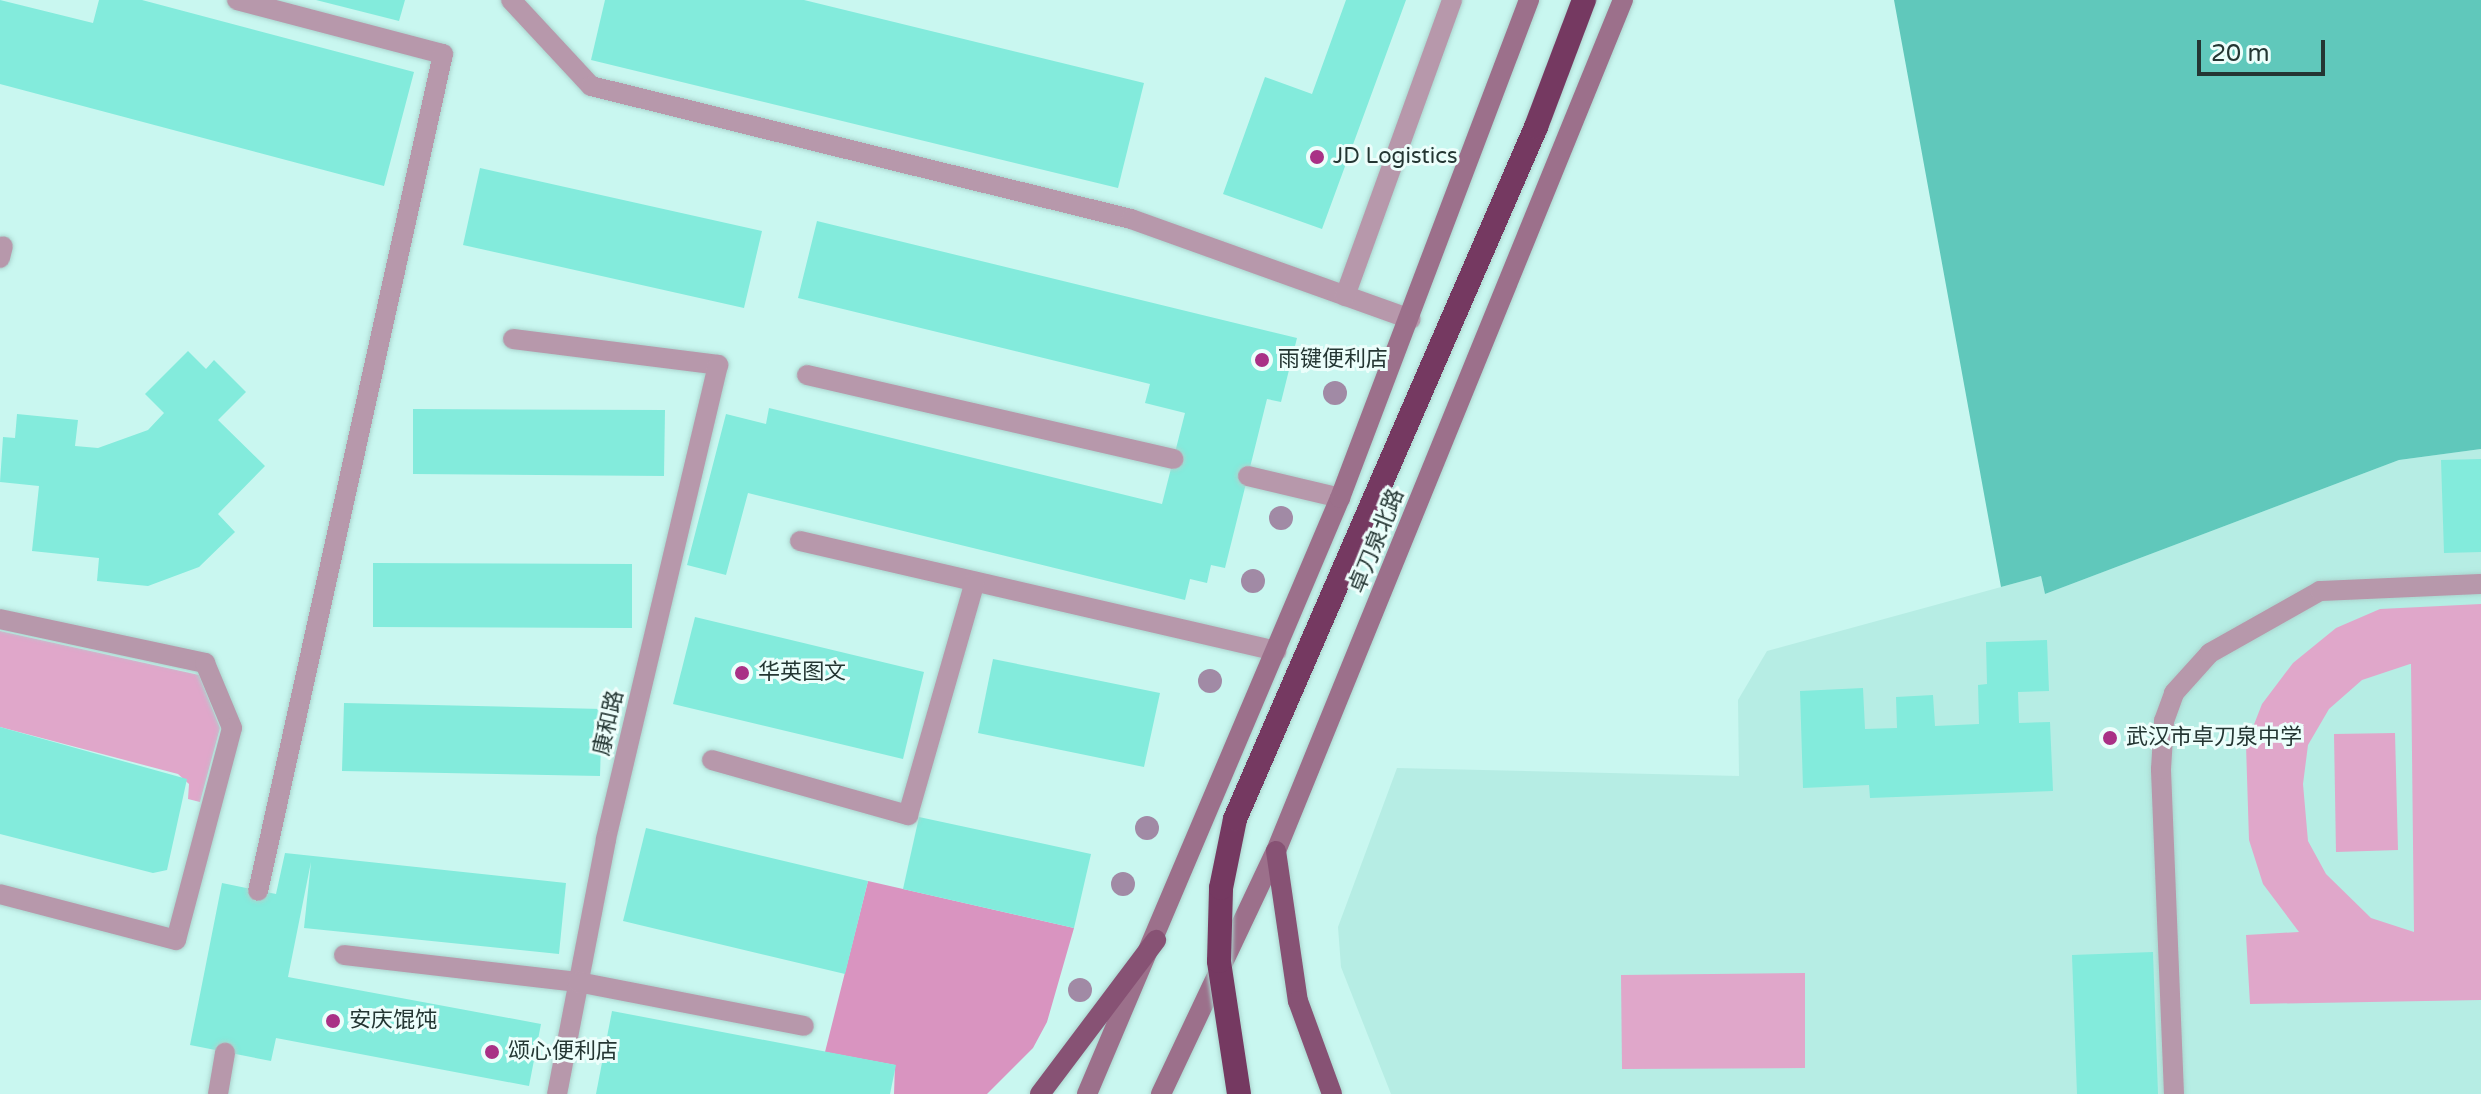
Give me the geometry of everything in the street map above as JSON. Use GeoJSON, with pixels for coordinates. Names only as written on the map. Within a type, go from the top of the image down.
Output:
{"type":"FeatureCollection","features":[{"type":"Feature","properties":{"kind":"highway"},"geometry":{"type":"LineString","coordinates":[[1239,1094],[1220,1004],[1219,961],[1221,888],[1235,819],[1536,127],[1584,0]]}},
{"type":"Feature","properties":{"kind":"main road"},"geometry":{"type":"LineString","coordinates":[[1276,851],[1298,1001],[1332,1094]]}},
{"type":"Feature","properties":{"kind":"main road"},"geometry":{"type":"LineString","coordinates":[[1040,1094],[1156,940]]}},
{"type":"Feature","properties":{"kind":"street"},"geometry":{"type":"LineString","coordinates":[[1087,1094],[1156,940],[1340,498],[1411,319],[1529,0]]}},
{"type":"Feature","properties":{"kind":"street","name":"卓刀泉北路"},"geometry":{"type":"LineString","coordinates":[[1161,1094],[1276,851],[1623,0]]}},
{"type":"Feature","properties":{"kind":"lane"},"geometry":{"type":"LineString","coordinates":[[237,0],[443,54],[258,891]]}},
{"type":"Feature","properties":{"kind":"lane"},"geometry":{"type":"LineString","coordinates":[[511,0],[591,86],[1131,219],[1411,319]]}},
{"type":"Feature","properties":{"kind":"lane"},"geometry":{"type":"LineString","coordinates":[[1345,296],[1452,0]]}},
{"type":"Feature","properties":{"kind":"lane","name":"康和路"},"geometry":{"type":"LineString","coordinates":[[513,339],[718,365],[578,982],[557,1094]]}},
{"type":"Feature","properties":{"kind":"lane"},"geometry":{"type":"LineString","coordinates":[[807,375],[1174,459]]}},
{"type":"Feature","properties":{"kind":"lane"},"geometry":{"type":"LineString","coordinates":[[1248,476],[1340,498]]}},
{"type":"Feature","properties":{"kind":"lane"},"geometry":{"type":"LineString","coordinates":[[800,541],[1276,651]]}},
{"type":"Feature","properties":{"kind":"lane"},"geometry":{"type":"LineString","coordinates":[[712,760],[908,815],[975,582]]}},
{"type":"Feature","properties":{"kind":"lane"},"geometry":{"type":"LineString","coordinates":[[2174,1094],[2161,769],[2164,721],[2174,693],[2210,653],[2308,595],[2481,584]]}},
{"type":"Feature","properties":{"kind":"lane"},"geometry":{"type":"LineString","coordinates":[[0,619],[205,663],[232,728],[176,940],[0,894]]}},
{"type":"Feature","properties":{"kind":"lane"},"geometry":{"type":"LineString","coordinates":[[344,955],[578,982],[804,1026]]}},
{"type":"Feature","properties":{"kind":"lane"},"geometry":{"type":"LineString","coordinates":[[218,1094],[225,1053]]}},
{"type":"Feature","properties":{"kind":"shaded area"},"geometry":{"type":"Polygon","coordinates":[[[1894,0],[2481,0],[2481,449],[2399,460],[2045,594],[2041,576],[2001,587],[1894,0]]]}},
{"type":"Feature","properties":{"kind":"shaded area","name":"武汉市卓刀泉中学"},"geometry":{"type":"Polygon","coordinates":[[[2481,449],[2481,1094],[1391,1094],[1341,967],[1338,927],[1397,768],[1739,776],[1738,700],[1767,651],[2041,576],[2045,594],[2399,460],[2481,449]]]}},
{"type":"Feature","properties":{"kind":"shaded area"},"geometry":{"type":"Polygon","coordinates":[[[2481,604],[2481,1000],[2250,1004],[2246,935],[2299,932],[2263,884],[2249,840],[2246,745],[2262,704],[2293,663],[2336,628],[2380,609],[2481,604]],[[2411,664],[2362,680],[2329,709],[2308,745],[2303,784],[2308,841],[2326,874],[2371,918],[2414,932],[2411,664]]]}},
{"type":"Feature","properties":{"kind":"shaded area"},"geometry":{"type":"Polygon","coordinates":[[[0,631],[199,675],[220,728],[200,802],[188,799],[189,784],[178,774],[0,727],[0,631]]]}},
{"type":"Feature","properties":{"kind":"shaded area"},"geometry":{"type":"Polygon","coordinates":[[[2395,733],[2398,850],[2336,852],[2334,734],[2395,733]]]}},
{"type":"Feature","properties":{"kind":"shaded area"},"geometry":{"type":"Polygon","coordinates":[[[868,881],[1074,928],[1047,1022],[1033,1048],[987,1094],[894,1094],[895,1065],[825,1052],[868,881]]]}},
{"type":"Feature","properties":{"kind":"shaded area"},"geometry":{"type":"Polygon","coordinates":[[[1805,973],[1805,1068],[1622,1069],[1621,975],[1805,973]]]}},
{"type":"Feature","properties":{"kind":"building"},"geometry":{"type":"Polygon","coordinates":[[[0,0],[93,23],[99,0],[142,0],[414,72],[384,186],[0,84],[0,0]]]}},
{"type":"Feature","properties":{"kind":"building"},"geometry":{"type":"Polygon","coordinates":[[[316,0],[405,0],[399,21],[316,0]]]}},
{"type":"Feature","properties":{"kind":"building"},"geometry":{"type":"Polygon","coordinates":[[[605,0],[804,0],[1144,83],[1118,188],[591,60],[605,0]]]}},
{"type":"Feature","properties":{"kind":"building"},"geometry":{"type":"Polygon","coordinates":[[[1346,0],[1406,0],[1322,229],[1223,194],[1265,77],[1312,94],[1346,0]]]}},
{"type":"Feature","properties":{"kind":"building"},"geometry":{"type":"Polygon","coordinates":[[[480,168],[762,231],[744,308],[463,245],[480,168]]]}},
{"type":"Feature","properties":{"kind":"building"},"geometry":{"type":"Polygon","coordinates":[[[817,221],[1297,338],[1281,402],[1267,399],[1225,568],[1211,565],[1207,583],[1190,579],[1185,600],[748,493],[726,575],[687,565],[726,414],[766,424],[769,408],[1162,504],[1185,413],[1145,403],[1150,384],[798,298],[817,221]]]}},
{"type":"Feature","properties":{"kind":"building"},"geometry":{"type":"Polygon","coordinates":[[[188,351],[206,369],[214,360],[246,392],[218,420],[265,466],[218,514],[235,532],[199,567],[148,586],[97,581],[99,558],[32,551],[39,486],[0,482],[3,437],[15,438],[17,414],[78,420],[75,446],[98,448],[148,430],[164,413],[145,394],[188,351]]]}},
{"type":"Feature","properties":{"kind":"building"},"geometry":{"type":"Polygon","coordinates":[[[413,409],[665,410],[664,476],[413,474],[413,409]]]}},
{"type":"Feature","properties":{"kind":"building"},"geometry":{"type":"Polygon","coordinates":[[[2481,459],[2481,552],[2444,553],[2441,460],[2481,459]]]}},
{"type":"Feature","properties":{"kind":"building"},"geometry":{"type":"Polygon","coordinates":[[[373,563],[632,564],[632,628],[373,627],[373,563]]]}},
{"type":"Feature","properties":{"kind":"building"},"geometry":{"type":"Polygon","coordinates":[[[695,617],[924,672],[903,759],[673,704],[695,617]]]}},
{"type":"Feature","properties":{"kind":"building"},"geometry":{"type":"Polygon","coordinates":[[[2047,640],[2049,691],[2018,692],[2019,723],[2050,722],[2053,791],[1870,798],[1869,785],[1803,788],[1800,691],[1863,688],[1865,729],[1897,728],[1896,697],[1933,695],[1935,726],[1979,724],[1978,685],[1987,684],[1986,642],[2047,640]]]}},
{"type":"Feature","properties":{"kind":"building"},"geometry":{"type":"Polygon","coordinates":[[[993,659],[1160,693],[1144,767],[978,733],[993,659]]]}},
{"type":"Feature","properties":{"kind":"building"},"geometry":{"type":"Polygon","coordinates":[[[344,703],[602,709],[600,776],[342,771],[344,703]]]}},
{"type":"Feature","properties":{"kind":"building"},"geometry":{"type":"Polygon","coordinates":[[[0,727],[187,779],[167,870],[153,873],[0,834],[0,727]]]}},
{"type":"Feature","properties":{"kind":"building"},"geometry":{"type":"Polygon","coordinates":[[[919,817],[1091,854],[1074,928],[903,889],[919,817]]]}},
{"type":"Feature","properties":{"kind":"building"},"geometry":{"type":"Polygon","coordinates":[[[646,828],[868,881],[845,974],[623,921],[646,828]]]}},
{"type":"Feature","properties":{"kind":"building"},"geometry":{"type":"Polygon","coordinates":[[[285,853],[566,883],[559,954],[304,928],[311,862],[288,977],[541,1024],[529,1086],[276,1038],[271,1061],[190,1045],[222,883],[276,894],[285,853]]]}},
{"type":"Feature","properties":{"kind":"building"},"geometry":{"type":"Polygon","coordinates":[[[2153,952],[2158,1094],[2077,1094],[2072,955],[2153,952]]]}},
{"type":"Feature","properties":{"kind":"building"},"geometry":{"type":"Polygon","coordinates":[[[612,1011],[896,1065],[890,1094],[596,1094],[612,1011]]]}},
{"type":"Feature","properties":{"kind":"place","name":"JD Logistics"},"geometry":{"type":"Point","coordinates":[1317,157]}},
{"type":"Feature","properties":{"kind":"place","name":"雨键便利店"},"geometry":{"type":"Point","coordinates":[1262,360]}},
{"type":"Feature","properties":{"kind":"place","name":"华英图文"},"geometry":{"type":"Point","coordinates":[742,673]}},
{"type":"Feature","properties":{"kind":"place","name":"武汉市卓刀泉中学"},"geometry":{"type":"Point","coordinates":[2110,738]}},
{"type":"Feature","properties":{"kind":"place","name":"安庆馄饨"},"geometry":{"type":"Point","coordinates":[333,1021]}},
{"type":"Feature","properties":{"kind":"place","name":"颂心便利店"},"geometry":{"type":"Point","coordinates":[492,1052]}}]}
